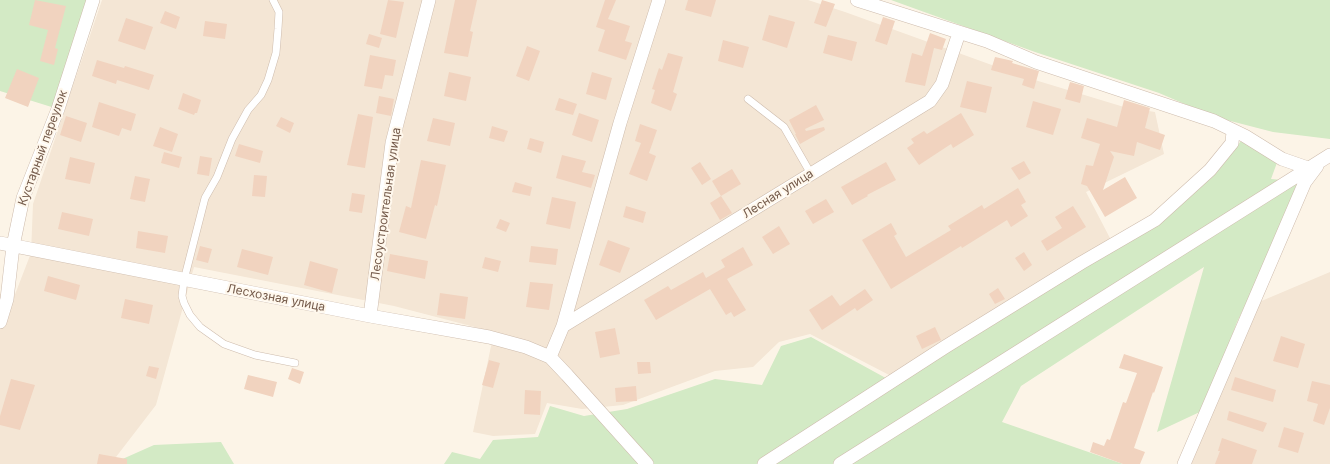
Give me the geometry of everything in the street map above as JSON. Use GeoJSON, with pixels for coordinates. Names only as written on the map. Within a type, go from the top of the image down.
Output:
{"type":"FeatureCollection","features":[{"type":"Feature","properties":{"kind":"street","name":"Кустарный переулок"},"geometry":{"type":"LineString","coordinates":[[0,322],[7,299],[6,244],[58,109],[93,0]]}},
{"type":"Feature","properties":{"kind":"street","name":"Лесоустроительная улица"},"geometry":{"type":"LineString","coordinates":[[370,316],[392,143],[429,0]]}},
{"type":"Feature","properties":{"kind":"street"},"geometry":{"type":"LineString","coordinates":[[647,464],[568,374],[550,357],[563,326],[620,123],[660,0]]}},
{"type":"Feature","properties":{"kind":"street"},"geometry":{"type":"LineString","coordinates":[[856,0],[987,41],[1036,62],[1214,121],[1245,136],[1282,160],[1322,162]]}},
{"type":"Feature","properties":{"kind":"street","name":"Лесная улица"},"geometry":{"type":"LineString","coordinates":[[563,326],[930,100],[942,84],[959,33]]}},
{"type":"Feature","properties":{"kind":"street"},"geometry":{"type":"LineString","coordinates":[[764,464],[945,347],[1081,263],[1155,220],[1210,170],[1232,143],[1233,131]]}},
{"type":"Feature","properties":{"kind":"street"},"geometry":{"type":"LineString","coordinates":[[840,464],[1322,162]]}},
{"type":"Feature","properties":{"kind":"street"},"geometry":{"type":"LineString","coordinates":[[1184,464],[1305,182],[1322,162]]}},
{"type":"Feature","properties":{"kind":"street","name":"Лесхозная улица"},"geometry":{"type":"LineString","coordinates":[[6,244],[370,316],[489,337],[526,347],[550,357]]}},
{"type":"Feature","properties":{"kind":"lane"},"geometry":{"type":"LineString","coordinates":[[273,0],[279,12],[278,29],[276,52],[268,80],[261,95],[248,110],[232,139],[217,177],[205,198],[184,280],[182,296],[190,315],[200,327],[224,344],[255,355],[295,363]]}},
{"type":"Feature","properties":{"kind":"lane"},"geometry":{"type":"LineString","coordinates":[[748,99],[784,127],[811,174]]}},
{"type":"Feature","properties":{"kind":"shaded area"},"geometry":{"type":"Polygon","coordinates":[[[102,0],[808,0],[1025,77],[1124,107],[1155,112],[1164,154],[1086,192],[1112,242],[893,377],[810,334],[779,342],[753,367],[715,371],[623,405],[582,409],[547,403],[535,434],[493,436],[473,432],[494,332],[394,306],[194,267],[156,405],[116,457],[113,464],[0,464],[0,294],[14,297],[31,253],[33,204],[102,0]]]}},
{"type":"Feature","properties":{"kind":"shaded area"},"geometry":{"type":"Polygon","coordinates":[[[1330,272],[1330,464],[1189,464],[1252,305],[1330,272]]]}},
{"type":"Feature","properties":{"kind":"green space"},"geometry":{"type":"Polygon","coordinates":[[[0,0],[93,0],[58,109],[0,91],[0,0]]]}},
{"type":"Feature","properties":{"kind":"green space"},"geometry":{"type":"Polygon","coordinates":[[[891,0],[1330,0],[1330,139],[1273,132],[1215,117],[1159,93],[1035,52],[891,0]]]}},
{"type":"Feature","properties":{"kind":"green space"},"geometry":{"type":"Polygon","coordinates":[[[1243,139],[1278,160],[1271,179],[1305,182],[1237,322],[1204,410],[1157,432],[1204,267],[1021,386],[1002,422],[1123,464],[444,464],[452,452],[480,459],[493,440],[538,437],[550,406],[584,416],[627,409],[715,379],[762,385],[781,346],[811,337],[893,382],[1123,240],[1157,226],[1191,196],[1243,139]]]}},
{"type":"Feature","properties":{"kind":"green space"},"geometry":{"type":"Polygon","coordinates":[[[221,442],[234,464],[117,464],[118,461],[154,445],[221,442]]]}},
{"type":"Feature","properties":{"kind":"building"},"geometry":{"type":"Polygon","coordinates":[[[35,0],[66,6],[55,48],[58,49],[54,65],[40,61],[48,30],[29,25],[35,0]]]}},
{"type":"Feature","properties":{"kind":"building"},"geometry":{"type":"Polygon","coordinates":[[[388,0],[404,2],[396,38],[380,34],[388,0]]]}},
{"type":"Feature","properties":{"kind":"building"},"geometry":{"type":"Polygon","coordinates":[[[455,0],[477,0],[470,31],[473,32],[468,57],[444,53],[455,0]]]}},
{"type":"Feature","properties":{"kind":"building"},"geometry":{"type":"Polygon","coordinates":[[[605,0],[616,0],[608,19],[630,26],[625,41],[632,43],[626,60],[598,51],[605,30],[596,27],[605,0]]]}},
{"type":"Feature","properties":{"kind":"building"},"geometry":{"type":"Polygon","coordinates":[[[688,0],[716,0],[711,17],[685,10],[688,0]]]}},
{"type":"Feature","properties":{"kind":"building"},"geometry":{"type":"Polygon","coordinates":[[[822,0],[835,4],[826,27],[814,23],[822,0]]]}},
{"type":"Feature","properties":{"kind":"building"},"geometry":{"type":"Polygon","coordinates":[[[165,11],[180,17],[176,29],[160,23],[165,11]]]}},
{"type":"Feature","properties":{"kind":"building"},"geometry":{"type":"Polygon","coordinates":[[[769,15],[795,22],[787,48],[762,40],[769,15]]]}},
{"type":"Feature","properties":{"kind":"building"},"geometry":{"type":"Polygon","coordinates":[[[883,17],[895,21],[887,45],[875,41],[883,17]]]}},
{"type":"Feature","properties":{"kind":"building"},"geometry":{"type":"Polygon","coordinates":[[[126,18],[153,27],[145,50],[118,41],[126,18]]]}},
{"type":"Feature","properties":{"kind":"building"},"geometry":{"type":"Polygon","coordinates":[[[205,21],[227,24],[225,39],[203,36],[205,21]]]}},
{"type":"Feature","properties":{"kind":"building"},"geometry":{"type":"Polygon","coordinates":[[[930,33],[946,39],[942,50],[934,48],[925,86],[905,82],[912,53],[922,56],[930,33]]]}},
{"type":"Feature","properties":{"kind":"building"},"geometry":{"type":"Polygon","coordinates":[[[369,34],[382,38],[379,48],[366,44],[369,34]]]}},
{"type":"Feature","properties":{"kind":"building"},"geometry":{"type":"Polygon","coordinates":[[[828,35],[857,42],[852,61],[823,53],[828,35]]]}},
{"type":"Feature","properties":{"kind":"building"},"geometry":{"type":"Polygon","coordinates":[[[723,40],[749,47],[743,68],[718,61],[723,40]]]}},
{"type":"Feature","properties":{"kind":"building"},"geometry":{"type":"Polygon","coordinates":[[[527,46],[540,51],[529,81],[516,76],[527,46]]]}},
{"type":"Feature","properties":{"kind":"building"},"geometry":{"type":"Polygon","coordinates":[[[668,53],[683,57],[673,92],[677,94],[671,111],[651,103],[655,90],[652,89],[659,68],[662,70],[668,53]]]}},
{"type":"Feature","properties":{"kind":"building"},"geometry":{"type":"Polygon","coordinates":[[[370,55],[396,60],[393,76],[385,75],[382,89],[364,86],[370,55]]]}},
{"type":"Feature","properties":{"kind":"building"},"geometry":{"type":"Polygon","coordinates":[[[995,57],[1013,61],[1012,63],[1039,71],[1034,89],[1022,85],[1024,79],[991,70],[995,57]]]}},
{"type":"Feature","properties":{"kind":"building"},"geometry":{"type":"Polygon","coordinates":[[[97,60],[124,68],[125,66],[154,75],[149,90],[117,80],[116,84],[92,76],[97,60]]]}},
{"type":"Feature","properties":{"kind":"building"},"geometry":{"type":"Polygon","coordinates":[[[17,69],[39,78],[28,107],[5,98],[17,69]]]}},
{"type":"Feature","properties":{"kind":"building"},"geometry":{"type":"Polygon","coordinates":[[[449,72],[471,77],[466,101],[444,96],[449,72]]]}},
{"type":"Feature","properties":{"kind":"building"},"geometry":{"type":"Polygon","coordinates":[[[592,72],[612,78],[606,100],[586,94],[592,72]]]}},
{"type":"Feature","properties":{"kind":"building"},"geometry":{"type":"Polygon","coordinates":[[[967,81],[992,87],[986,113],[960,107],[967,81]]]}},
{"type":"Feature","properties":{"kind":"building"},"geometry":{"type":"Polygon","coordinates":[[[1070,82],[1084,86],[1080,103],[1065,99],[1070,82]]]}},
{"type":"Feature","properties":{"kind":"building"},"geometry":{"type":"Polygon","coordinates":[[[183,93],[201,100],[197,113],[194,115],[178,109],[183,93]]]}},
{"type":"Feature","properties":{"kind":"building"},"geometry":{"type":"Polygon","coordinates":[[[379,96],[394,99],[391,116],[376,113],[379,96]]]}},
{"type":"Feature","properties":{"kind":"building"},"geometry":{"type":"Polygon","coordinates":[[[559,98],[577,104],[573,115],[555,110],[559,98]]]}},
{"type":"Feature","properties":{"kind":"building"},"geometry":{"type":"Polygon","coordinates":[[[1124,100],[1150,108],[1145,128],[1165,135],[1160,150],[1137,142],[1134,156],[1110,151],[1114,157],[1103,190],[1125,177],[1137,198],[1105,217],[1087,186],[1081,184],[1086,165],[1093,166],[1100,144],[1081,138],[1087,118],[1117,127],[1124,100]]]}},
{"type":"Feature","properties":{"kind":"building"},"geometry":{"type":"Polygon","coordinates":[[[1033,101],[1061,109],[1053,135],[1026,127],[1033,101]]]}},
{"type":"Feature","properties":{"kind":"building"},"geometry":{"type":"Polygon","coordinates":[[[99,102],[136,114],[131,131],[122,128],[119,136],[92,127],[99,102]]]}},
{"type":"Feature","properties":{"kind":"building"},"geometry":{"type":"Polygon","coordinates":[[[816,105],[824,120],[805,129],[806,131],[824,127],[825,130],[800,144],[789,120],[816,105]]]}},
{"type":"Feature","properties":{"kind":"building"},"geometry":{"type":"Polygon","coordinates":[[[579,113],[599,120],[592,142],[572,135],[579,113]]]}},
{"type":"Feature","properties":{"kind":"building"},"geometry":{"type":"Polygon","coordinates":[[[961,113],[974,135],[953,148],[951,144],[919,165],[907,148],[914,143],[911,139],[924,131],[927,134],[961,113]]]}},
{"type":"Feature","properties":{"kind":"building"},"geometry":{"type":"Polygon","coordinates":[[[358,114],[373,117],[365,168],[347,165],[358,114]]]}},
{"type":"Feature","properties":{"kind":"building"},"geometry":{"type":"Polygon","coordinates":[[[66,116],[87,123],[81,142],[60,135],[66,116]]]}},
{"type":"Feature","properties":{"kind":"building"},"geometry":{"type":"Polygon","coordinates":[[[281,117],[294,123],[290,133],[276,126],[281,117]]]}},
{"type":"Feature","properties":{"kind":"building"},"geometry":{"type":"Polygon","coordinates":[[[433,118],[455,123],[450,146],[427,141],[433,118]]]}},
{"type":"Feature","properties":{"kind":"building"},"geometry":{"type":"Polygon","coordinates":[[[640,124],[657,130],[649,153],[656,156],[647,181],[629,174],[641,143],[635,141],[640,124]]]}},
{"type":"Feature","properties":{"kind":"building"},"geometry":{"type":"Polygon","coordinates":[[[492,126],[508,131],[504,142],[489,138],[492,126]]]}},
{"type":"Feature","properties":{"kind":"building"},"geometry":{"type":"Polygon","coordinates":[[[160,127],[178,134],[172,152],[153,146],[160,127]]]}},
{"type":"Feature","properties":{"kind":"building"},"geometry":{"type":"Polygon","coordinates":[[[530,138],[544,142],[541,153],[527,149],[530,138]]]}},
{"type":"Feature","properties":{"kind":"building"},"geometry":{"type":"Polygon","coordinates":[[[239,144],[263,151],[260,163],[235,156],[239,144]]]}},
{"type":"Feature","properties":{"kind":"building"},"geometry":{"type":"Polygon","coordinates":[[[164,152],[182,157],[179,168],[161,163],[164,152]]]}},
{"type":"Feature","properties":{"kind":"building"},"geometry":{"type":"Polygon","coordinates":[[[562,155],[586,161],[582,172],[595,175],[591,188],[556,178],[562,155]]]}},
{"type":"Feature","properties":{"kind":"building"},"geometry":{"type":"Polygon","coordinates":[[[200,156],[212,158],[209,176],[197,174],[200,156]]]}},
{"type":"Feature","properties":{"kind":"building"},"geometry":{"type":"Polygon","coordinates":[[[70,157],[95,163],[90,184],[65,179],[70,157]]]}},
{"type":"Feature","properties":{"kind":"building"},"geometry":{"type":"Polygon","coordinates":[[[421,160],[446,165],[437,206],[435,205],[426,239],[399,232],[406,206],[411,208],[421,160]]]}},
{"type":"Feature","properties":{"kind":"building"},"geometry":{"type":"Polygon","coordinates":[[[1024,161],[1031,173],[1019,180],[1011,168],[1024,161]]]}},
{"type":"Feature","properties":{"kind":"building"},"geometry":{"type":"Polygon","coordinates":[[[700,162],[711,179],[702,185],[691,168],[700,162]]]}},
{"type":"Feature","properties":{"kind":"building"},"geometry":{"type":"Polygon","coordinates":[[[886,162],[896,180],[867,195],[868,196],[852,205],[841,187],[886,162]]]}},
{"type":"Feature","properties":{"kind":"building"},"geometry":{"type":"Polygon","coordinates":[[[732,169],[741,184],[721,196],[712,181],[732,169]]]}},
{"type":"Feature","properties":{"kind":"building"},"geometry":{"type":"Polygon","coordinates":[[[254,175],[267,176],[265,197],[252,196],[254,175]]]}},
{"type":"Feature","properties":{"kind":"building"},"geometry":{"type":"Polygon","coordinates":[[[135,176],[150,179],[145,202],[130,199],[135,176]]]}},
{"type":"Feature","properties":{"kind":"building"},"geometry":{"type":"Polygon","coordinates":[[[515,182],[532,187],[530,196],[512,192],[515,182]]]}},
{"type":"Feature","properties":{"kind":"building"},"geometry":{"type":"Polygon","coordinates":[[[1018,188],[1026,202],[1021,205],[1028,216],[1011,227],[1007,220],[891,289],[862,240],[891,223],[897,234],[894,236],[906,257],[951,230],[948,226],[982,205],[984,209],[1018,188]]]}},
{"type":"Feature","properties":{"kind":"building"},"geometry":{"type":"Polygon","coordinates":[[[352,193],[365,195],[362,213],[349,211],[352,193]]]}},
{"type":"Feature","properties":{"kind":"building"},"geometry":{"type":"Polygon","coordinates":[[[721,196],[732,213],[720,220],[710,203],[721,196]]]}},
{"type":"Feature","properties":{"kind":"building"},"geometry":{"type":"Polygon","coordinates":[[[552,197],[576,202],[570,229],[546,224],[552,197]]]}},
{"type":"Feature","properties":{"kind":"building"},"geometry":{"type":"Polygon","coordinates":[[[826,199],[834,212],[813,224],[805,211],[826,199]]]}},
{"type":"Feature","properties":{"kind":"building"},"geometry":{"type":"Polygon","coordinates":[[[626,206],[646,212],[643,223],[623,217],[626,206]]]}},
{"type":"Feature","properties":{"kind":"building"},"geometry":{"type":"Polygon","coordinates":[[[1073,206],[1086,227],[1047,251],[1041,241],[1062,228],[1055,217],[1073,206]]]}},
{"type":"Feature","properties":{"kind":"building"},"geometry":{"type":"Polygon","coordinates":[[[62,212],[93,219],[89,236],[58,229],[62,212]]]}},
{"type":"Feature","properties":{"kind":"building"},"geometry":{"type":"Polygon","coordinates":[[[500,219],[510,223],[506,232],[496,228],[500,219]]]}},
{"type":"Feature","properties":{"kind":"building"},"geometry":{"type":"Polygon","coordinates":[[[779,226],[790,244],[773,254],[762,237],[779,226]]]}},
{"type":"Feature","properties":{"kind":"building"},"geometry":{"type":"Polygon","coordinates":[[[138,231],[168,236],[165,253],[136,248],[138,231]]]}},
{"type":"Feature","properties":{"kind":"building"},"geometry":{"type":"Polygon","coordinates":[[[608,240],[630,248],[620,273],[599,265],[608,240]]]}},
{"type":"Feature","properties":{"kind":"building"},"geometry":{"type":"Polygon","coordinates":[[[200,246],[212,249],[208,263],[196,260],[200,246]]]}},
{"type":"Feature","properties":{"kind":"building"},"geometry":{"type":"Polygon","coordinates":[[[531,246],[558,249],[556,265],[529,262],[531,246]]]}},
{"type":"Feature","properties":{"kind":"building"},"geometry":{"type":"Polygon","coordinates":[[[743,247],[753,265],[727,279],[746,310],[734,317],[731,312],[726,315],[710,289],[656,320],[644,300],[668,286],[671,290],[703,272],[706,278],[725,267],[721,260],[743,247]]]}},
{"type":"Feature","properties":{"kind":"building"},"geometry":{"type":"Polygon","coordinates":[[[242,249],[273,257],[268,275],[237,267],[242,249]]]}},
{"type":"Feature","properties":{"kind":"building"},"geometry":{"type":"Polygon","coordinates":[[[1024,252],[1032,265],[1024,271],[1015,258],[1024,252]]]}},
{"type":"Feature","properties":{"kind":"building"},"geometry":{"type":"Polygon","coordinates":[[[390,254],[428,261],[425,279],[387,271],[390,254]]]}},
{"type":"Feature","properties":{"kind":"building"},"geometry":{"type":"Polygon","coordinates":[[[485,257],[501,261],[498,272],[482,268],[485,257]]]}},
{"type":"Feature","properties":{"kind":"building"},"geometry":{"type":"Polygon","coordinates":[[[310,261],[338,269],[332,293],[304,285],[310,261]]]}},
{"type":"Feature","properties":{"kind":"building"},"geometry":{"type":"Polygon","coordinates":[[[48,276],[80,285],[76,300],[44,291],[48,276]]]}},
{"type":"Feature","properties":{"kind":"building"},"geometry":{"type":"Polygon","coordinates":[[[530,282],[553,284],[549,310],[526,307],[530,282]]]}},
{"type":"Feature","properties":{"kind":"building"},"geometry":{"type":"Polygon","coordinates":[[[998,288],[1005,299],[995,304],[989,294],[998,288]]]}},
{"type":"Feature","properties":{"kind":"building"},"geometry":{"type":"Polygon","coordinates":[[[865,289],[873,300],[857,311],[855,308],[822,330],[809,310],[832,295],[840,306],[865,289]]]}},
{"type":"Feature","properties":{"kind":"building"},"geometry":{"type":"Polygon","coordinates":[[[440,293],[468,297],[465,319],[437,315],[440,293]]]}},
{"type":"Feature","properties":{"kind":"building"},"geometry":{"type":"Polygon","coordinates":[[[125,299],[153,305],[149,324],[121,318],[125,299]]]}},
{"type":"Feature","properties":{"kind":"building"},"geometry":{"type":"Polygon","coordinates":[[[935,327],[941,340],[922,349],[916,336],[935,327]]]}},
{"type":"Feature","properties":{"kind":"building"},"geometry":{"type":"Polygon","coordinates":[[[615,328],[620,354],[600,358],[595,332],[615,328]]]}},
{"type":"Feature","properties":{"kind":"building"},"geometry":{"type":"Polygon","coordinates":[[[1281,336],[1305,344],[1298,368],[1273,361],[1281,336]]]}},
{"type":"Feature","properties":{"kind":"building"},"geometry":{"type":"Polygon","coordinates":[[[1124,354],[1163,367],[1134,448],[1145,452],[1140,464],[1123,464],[1090,452],[1093,442],[1104,446],[1107,439],[1110,440],[1123,402],[1126,403],[1137,373],[1119,368],[1124,354]]]}},
{"type":"Feature","properties":{"kind":"building"},"geometry":{"type":"Polygon","coordinates":[[[489,360],[500,363],[493,388],[482,385],[489,360]]]}},
{"type":"Feature","properties":{"kind":"building"},"geometry":{"type":"Polygon","coordinates":[[[637,362],[650,362],[651,373],[638,374],[637,362]]]}},
{"type":"Feature","properties":{"kind":"building"},"geometry":{"type":"Polygon","coordinates":[[[149,366],[159,368],[156,379],[146,376],[149,366]]]}},
{"type":"Feature","properties":{"kind":"building"},"geometry":{"type":"Polygon","coordinates":[[[292,368],[304,372],[300,384],[288,379],[292,368]]]}},
{"type":"Feature","properties":{"kind":"building"},"geometry":{"type":"Polygon","coordinates":[[[248,375],[277,382],[273,397],[244,389],[248,375]]]}},
{"type":"Feature","properties":{"kind":"building"},"geometry":{"type":"Polygon","coordinates":[[[1235,377],[1276,390],[1273,402],[1231,390],[1235,377]]]}},
{"type":"Feature","properties":{"kind":"building"},"geometry":{"type":"Polygon","coordinates":[[[11,379],[35,385],[20,430],[0,425],[0,416],[11,379]]]}},
{"type":"Feature","properties":{"kind":"building"},"geometry":{"type":"Polygon","coordinates":[[[1312,381],[1330,385],[1330,408],[1324,425],[1313,421],[1318,404],[1307,401],[1312,381]]]}},
{"type":"Feature","properties":{"kind":"building"},"geometry":{"type":"Polygon","coordinates":[[[636,386],[637,401],[616,402],[615,388],[636,386]]]}},
{"type":"Feature","properties":{"kind":"building"},"geometry":{"type":"Polygon","coordinates":[[[525,390],[541,391],[540,415],[524,414],[525,390]]]}},
{"type":"Feature","properties":{"kind":"building"},"geometry":{"type":"Polygon","coordinates":[[[1229,411],[1267,423],[1263,432],[1227,420],[1229,411]]]}},
{"type":"Feature","properties":{"kind":"building"},"geometry":{"type":"Polygon","coordinates":[[[1284,427],[1304,433],[1298,453],[1278,447],[1284,427]]]}},
{"type":"Feature","properties":{"kind":"building"},"geometry":{"type":"Polygon","coordinates":[[[1222,438],[1257,450],[1252,464],[1215,464],[1220,451],[1218,451],[1222,438]]]}},
{"type":"Feature","properties":{"kind":"building"},"geometry":{"type":"Polygon","coordinates":[[[99,454],[127,459],[127,464],[97,464],[99,454]]]}}]}
